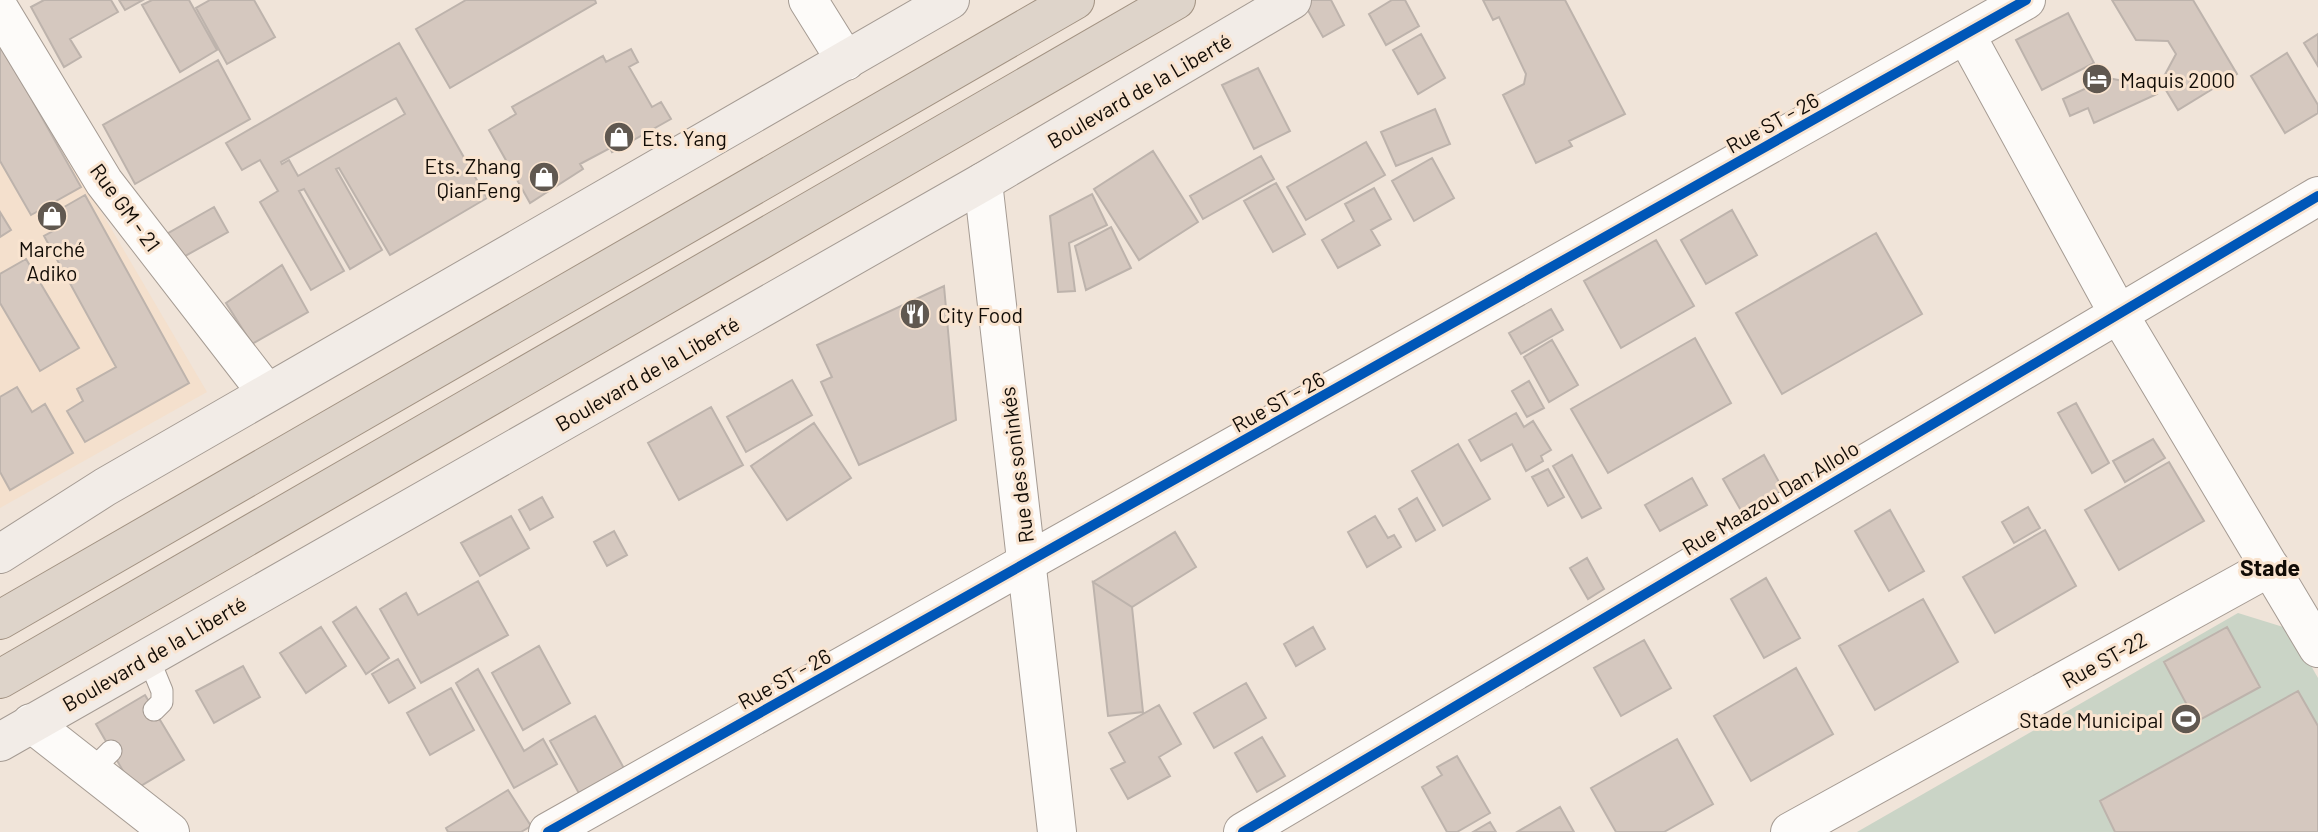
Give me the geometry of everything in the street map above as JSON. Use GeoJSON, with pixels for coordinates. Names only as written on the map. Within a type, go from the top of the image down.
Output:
{"type":"FeatureCollection","features":[{"type":"Feature","properties":{"kind":"highway"},"geometry":{"type":"LineString","coordinates":[[0,620],[1075,0]]}},
{"type":"Feature","properties":{"kind":"highway"},"geometry":{"type":"LineString","coordinates":[[0,679],[1176,0]]}},
{"type":"Feature","properties":{"kind":"main road"},"geometry":{"type":"LineString","coordinates":[[0,555],[105,487],[950,0]]}},
{"type":"Feature","properties":{"kind":"main road","name":"Boulevard de la Liberté"},"geometry":{"type":"LineString","coordinates":[[15,732],[983,182],[1292,0]]}},
{"type":"Feature","properties":{"kind":"street"},"geometry":{"type":"LineString","coordinates":[[808,0],[846,61]]}},
{"type":"Feature","properties":{"kind":"street","name":"Rue ST - 26"},"geometry":{"type":"LineString","coordinates":[[548,832],[1027,565],[2026,0]]}},
{"type":"Feature","properties":{"kind":"street","name":"Rue GM - 21"},"geometry":{"type":"LineString","coordinates":[[0,10],[104,182],[267,393]]}},
{"type":"Feature","properties":{"kind":"street"},"geometry":{"type":"LineString","coordinates":[[1966,35],[2118,313],[2270,567],[2306,605],[2318,648]]}},
{"type":"Feature","properties":{"kind":"street","name":"Rue des soninkés"},"geometry":{"type":"LineString","coordinates":[[983,182],[1058,832]]}},
{"type":"Feature","properties":{"kind":"street","name":"Rue Maazou Dan Allolo"},"geometry":{"type":"LineString","coordinates":[[1243,832],[2318,196]]}},
{"type":"Feature","properties":{"kind":"street","name":"Rue ST-22"},"geometry":{"type":"LineString","coordinates":[[1790,832],[2270,567]]}},
{"type":"Feature","properties":{"kind":"street"},"geometry":{"type":"LineString","coordinates":[[15,732],[101,761],[170,832]]}},
{"type":"Feature","properties":{"kind":"lane"},"geometry":{"type":"LineString","coordinates":[[148,657],[162,691],[162,702],[154,710]]}},
{"type":"Feature","properties":{"kind":"shaded area","name":"Marché Adiko"},"geometry":{"type":"Polygon","coordinates":[[[0,39],[207,392],[0,508],[0,39]]]}},
{"type":"Feature","properties":{"kind":"green space","name":"Stade Municipal"},"geometry":{"type":"Polygon","coordinates":[[[2238,613],[2290,629],[2318,678],[2318,832],[1857,832],[2238,613]]]}},
{"type":"Feature","properties":{"kind":"building"},"geometry":{"type":"Polygon","coordinates":[[[44,0],[111,0],[118,12],[70,39],[81,57],[64,67],[31,7],[44,0]]]}},
{"type":"Feature","properties":{"kind":"building"},"geometry":{"type":"Polygon","coordinates":[[[119,0],[143,0],[125,10],[119,0]]]}},
{"type":"Feature","properties":{"kind":"building"},"geometry":{"type":"Polygon","coordinates":[[[152,0],[189,0],[217,50],[180,72],[142,5],[152,0]]]}},
{"type":"Feature","properties":{"kind":"building"},"geometry":{"type":"Polygon","coordinates":[[[210,0],[254,0],[275,37],[227,64],[196,8],[210,0]]]}},
{"type":"Feature","properties":{"kind":"building"},"geometry":{"type":"Polygon","coordinates":[[[466,0],[595,0],[596,3],[450,88],[416,29],[466,0]]]}},
{"type":"Feature","properties":{"kind":"building"},"geometry":{"type":"Polygon","coordinates":[[[1302,0],[1331,0],[1344,25],[1323,37],[1302,0]]]}},
{"type":"Feature","properties":{"kind":"building"},"geometry":{"type":"Polygon","coordinates":[[[1392,0],[1405,0],[1419,26],[1386,45],[1369,14],[1392,0]]]}},
{"type":"Feature","properties":{"kind":"building"},"geometry":{"type":"Polygon","coordinates":[[[1483,0],[1565,0],[1625,114],[1569,141],[1572,146],[1536,163],[1503,95],[1524,84],[1526,74],[1499,17],[1493,20],[1483,0]]]}},
{"type":"Feature","properties":{"kind":"building"},"geometry":{"type":"Polygon","coordinates":[[[2112,0],[2193,0],[2237,74],[2178,110],[2161,82],[2176,54],[2168,41],[2136,40],[2112,0]]]}},
{"type":"Feature","properties":{"kind":"building"},"geometry":{"type":"Polygon","coordinates":[[[2068,13],[2094,63],[2042,90],[2016,40],[2068,13]]]}},
{"type":"Feature","properties":{"kind":"building"},"geometry":{"type":"Polygon","coordinates":[[[1421,34],[1445,78],[1418,94],[1393,50],[1421,34]]]}},
{"type":"Feature","properties":{"kind":"building"},"geometry":{"type":"Polygon","coordinates":[[[2318,34],[2318,66],[2304,43],[2318,34]]]}},
{"type":"Feature","properties":{"kind":"building"},"geometry":{"type":"Polygon","coordinates":[[[0,43],[81,187],[31,215],[0,161],[0,43]]]}},
{"type":"Feature","properties":{"kind":"building"},"geometry":{"type":"Polygon","coordinates":[[[399,43],[487,198],[390,255],[339,168],[336,169],[382,250],[350,269],[304,189],[299,191],[344,271],[311,290],[260,202],[278,191],[260,160],[242,170],[226,143],[399,43]],[[396,98],[281,162],[282,164],[289,160],[298,176],[405,114],[396,98]]]}},
{"type":"Feature","properties":{"kind":"building"},"geometry":{"type":"Polygon","coordinates":[[[631,49],[638,62],[629,67],[652,107],[661,102],[671,119],[612,152],[610,148],[580,164],[583,169],[530,203],[489,130],[516,114],[512,107],[603,56],[606,62],[631,49]]]}},
{"type":"Feature","properties":{"kind":"building"},"geometry":{"type":"Polygon","coordinates":[[[2287,53],[2318,105],[2318,113],[2285,133],[2251,76],[2287,53]]]}},
{"type":"Feature","properties":{"kind":"building"},"geometry":{"type":"Polygon","coordinates":[[[218,60],[250,119],[135,184],[103,125],[218,60]]]}},
{"type":"Feature","properties":{"kind":"building"},"geometry":{"type":"Polygon","coordinates":[[[1258,68],[1290,131],[1254,149],[1222,85],[1258,68]]]}},
{"type":"Feature","properties":{"kind":"building"},"geometry":{"type":"Polygon","coordinates":[[[2108,78],[2154,87],[2157,94],[2094,123],[2088,108],[2070,116],[2063,99],[2108,78]]]}},
{"type":"Feature","properties":{"kind":"building"},"geometry":{"type":"Polygon","coordinates":[[[1435,109],[1450,144],[1396,166],[1381,132],[1435,109]]]}},
{"type":"Feature","properties":{"kind":"building"},"geometry":{"type":"Polygon","coordinates":[[[1366,142],[1385,175],[1306,220],[1287,187],[1366,142]]]}},
{"type":"Feature","properties":{"kind":"building"},"geometry":{"type":"Polygon","coordinates":[[[1153,151],[1198,222],[1139,260],[1094,189],[1153,151]]]}},
{"type":"Feature","properties":{"kind":"building"},"geometry":{"type":"Polygon","coordinates":[[[1261,156],[1274,179],[1203,219],[1190,196],[1261,156]]]}},
{"type":"Feature","properties":{"kind":"building"},"geometry":{"type":"Polygon","coordinates":[[[1432,158],[1454,198],[1414,221],[1392,181],[1432,158]]]}},
{"type":"Feature","properties":{"kind":"building"},"geometry":{"type":"Polygon","coordinates":[[[1276,183],[1305,234],[1273,252],[1244,201],[1276,183]]]}},
{"type":"Feature","properties":{"kind":"building"},"geometry":{"type":"Polygon","coordinates":[[[1374,188],[1391,219],[1371,230],[1380,245],[1338,268],[1322,240],[1354,221],[1345,204],[1374,188]]]}},
{"type":"Feature","properties":{"kind":"building"},"geometry":{"type":"Polygon","coordinates":[[[1092,194],[1107,225],[1069,243],[1075,291],[1058,292],[1050,216],[1092,194]]]}},
{"type":"Feature","properties":{"kind":"building"},"geometry":{"type":"Polygon","coordinates":[[[85,195],[189,383],[85,442],[67,411],[83,401],[77,389],[116,367],[44,236],[53,231],[45,218],[85,195]]]}},
{"type":"Feature","properties":{"kind":"building"},"geometry":{"type":"Polygon","coordinates":[[[214,207],[228,232],[178,260],[165,235],[214,207]]]}},
{"type":"Feature","properties":{"kind":"building"},"geometry":{"type":"Polygon","coordinates":[[[1732,210],[1757,255],[1706,284],[1681,240],[1732,210]]]}},
{"type":"Feature","properties":{"kind":"building"},"geometry":{"type":"Polygon","coordinates":[[[0,212],[11,230],[0,237],[0,212]]]}},
{"type":"Feature","properties":{"kind":"building"},"geometry":{"type":"Polygon","coordinates":[[[1111,227],[1131,268],[1086,290],[1075,246],[1111,227]]]}},
{"type":"Feature","properties":{"kind":"building"},"geometry":{"type":"Polygon","coordinates":[[[1876,233],[1922,314],[1782,394],[1736,313],[1876,233]]]}},
{"type":"Feature","properties":{"kind":"building"},"geometry":{"type":"Polygon","coordinates":[[[1656,240],[1694,306],[1621,348],[1584,281],[1656,240]]]}},
{"type":"Feature","properties":{"kind":"building"},"geometry":{"type":"Polygon","coordinates":[[[26,259],[79,348],[40,371],[0,303],[0,274],[26,259]]]}},
{"type":"Feature","properties":{"kind":"building"},"geometry":{"type":"Polygon","coordinates":[[[282,265],[308,312],[252,344],[226,303],[282,265]]]}},
{"type":"Feature","properties":{"kind":"building"},"geometry":{"type":"Polygon","coordinates":[[[944,286],[956,420],[859,465],[821,382],[832,377],[817,345],[944,286]]]}},
{"type":"Feature","properties":{"kind":"building"},"geometry":{"type":"Polygon","coordinates":[[[1551,309],[1563,330],[1521,354],[1509,333],[1551,309]]]}},
{"type":"Feature","properties":{"kind":"building"},"geometry":{"type":"Polygon","coordinates":[[[1695,338],[1731,403],[1608,473],[1571,409],[1695,338]]]}},
{"type":"Feature","properties":{"kind":"building"},"geometry":{"type":"Polygon","coordinates":[[[1552,340],[1578,385],[1549,402],[1524,357],[1552,340]]]}},
{"type":"Feature","properties":{"kind":"building"},"geometry":{"type":"Polygon","coordinates":[[[792,380],[812,415],[746,452],[727,417],[792,380]]]}},
{"type":"Feature","properties":{"kind":"building"},"geometry":{"type":"Polygon","coordinates":[[[1529,381],[1544,408],[1527,417],[1512,391],[1529,381]]]}},
{"type":"Feature","properties":{"kind":"building"},"geometry":{"type":"Polygon","coordinates":[[[17,387],[32,412],[45,404],[73,453],[10,490],[0,472],[0,397],[17,387]]]}},
{"type":"Feature","properties":{"kind":"building"},"geometry":{"type":"Polygon","coordinates":[[[2076,403],[2109,463],[2092,473],[2058,413],[2076,403]]]}},
{"type":"Feature","properties":{"kind":"building"},"geometry":{"type":"Polygon","coordinates":[[[711,407],[743,465],[679,500],[648,443],[711,407]]]}},
{"type":"Feature","properties":{"kind":"building"},"geometry":{"type":"Polygon","coordinates":[[[1516,413],[1524,427],[1533,421],[1551,450],[1541,456],[1543,461],[1526,471],[1512,444],[1481,461],[1469,440],[1516,413]]]}},
{"type":"Feature","properties":{"kind":"building"},"geometry":{"type":"Polygon","coordinates":[[[814,423],[851,478],[787,520],[751,466],[814,423]]]}},
{"type":"Feature","properties":{"kind":"building"},"geometry":{"type":"Polygon","coordinates":[[[2153,439],[2165,458],[2125,482],[2113,461],[2153,439]]]}},
{"type":"Feature","properties":{"kind":"building"},"geometry":{"type":"Polygon","coordinates":[[[1458,444],[1490,499],[1443,526],[1412,471],[1458,444]]]}},
{"type":"Feature","properties":{"kind":"building"},"geometry":{"type":"Polygon","coordinates":[[[1572,455],[1601,508],[1582,518],[1553,466],[1572,455]]]}},
{"type":"Feature","properties":{"kind":"building"},"geometry":{"type":"Polygon","coordinates":[[[1764,455],[1784,491],[1743,514],[1723,479],[1764,455]]]}},
{"type":"Feature","properties":{"kind":"building"},"geometry":{"type":"Polygon","coordinates":[[[2169,462],[2204,521],[2119,570],[2085,510],[2169,462]]]}},
{"type":"Feature","properties":{"kind":"building"},"geometry":{"type":"Polygon","coordinates":[[[1548,469],[1564,497],[1548,506],[1532,477],[1548,469]]]}},
{"type":"Feature","properties":{"kind":"building"},"geometry":{"type":"Polygon","coordinates":[[[1692,478],[1707,505],[1660,531],[1645,505],[1692,478]]]}},
{"type":"Feature","properties":{"kind":"building"},"geometry":{"type":"Polygon","coordinates":[[[542,497],[553,517],[530,530],[519,510],[542,497]]]}},
{"type":"Feature","properties":{"kind":"building"},"geometry":{"type":"Polygon","coordinates":[[[1417,498],[1435,530],[1416,541],[1399,509],[1417,498]]]}},
{"type":"Feature","properties":{"kind":"building"},"geometry":{"type":"Polygon","coordinates":[[[2028,507],[2040,528],[2014,543],[2002,522],[2028,507]]]}},
{"type":"Feature","properties":{"kind":"building"},"geometry":{"type":"Polygon","coordinates":[[[1890,510],[1924,571],[1889,591],[1855,531],[1890,510]]]}},
{"type":"Feature","properties":{"kind":"building"},"geometry":{"type":"Polygon","coordinates":[[[511,516],[529,548],[480,576],[461,543],[511,516]]]}},
{"type":"Feature","properties":{"kind":"building"},"geometry":{"type":"Polygon","coordinates":[[[1375,516],[1388,538],[1394,535],[1401,547],[1367,567],[1348,532],[1375,516]]]}},
{"type":"Feature","properties":{"kind":"building"},"geometry":{"type":"Polygon","coordinates":[[[2045,530],[2076,586],[1995,633],[1963,577],[2045,530]]]}},
{"type":"Feature","properties":{"kind":"building"},"geometry":{"type":"Polygon","coordinates":[[[614,531],[627,555],[607,566],[594,542],[614,531]]]}},
{"type":"Feature","properties":{"kind":"building"},"geometry":{"type":"Polygon","coordinates":[[[1175,532],[1196,567],[1132,607],[1093,582],[1175,532]]]}},
{"type":"Feature","properties":{"kind":"building"},"geometry":{"type":"Polygon","coordinates":[[[1587,558],[1604,589],[1588,599],[1570,568],[1587,558]]]}},
{"type":"Feature","properties":{"kind":"building"},"geometry":{"type":"Polygon","coordinates":[[[1766,578],[1800,638],[1764,658],[1731,599],[1766,578]]]}},
{"type":"Feature","properties":{"kind":"building"},"geometry":{"type":"Polygon","coordinates":[[[478,581],[508,635],[421,683],[380,609],[406,593],[418,615],[478,581]]]}},
{"type":"Feature","properties":{"kind":"building"},"geometry":{"type":"Polygon","coordinates":[[[1093,582],[1132,607],[1143,712],[1108,716],[1093,582]]]}},
{"type":"Feature","properties":{"kind":"building"},"geometry":{"type":"Polygon","coordinates":[[[1923,599],[1958,662],[1875,710],[1839,646],[1923,599]]]}},
{"type":"Feature","properties":{"kind":"building"},"geometry":{"type":"Polygon","coordinates":[[[356,607],[389,658],[366,674],[333,622],[356,607]]]}},
{"type":"Feature","properties":{"kind":"building"},"geometry":{"type":"Polygon","coordinates":[[[321,627],[346,666],[306,693],[280,653],[321,627]]]}},
{"type":"Feature","properties":{"kind":"building"},"geometry":{"type":"Polygon","coordinates":[[[1313,627],[1325,649],[1296,666],[1284,644],[1313,627]]]}},
{"type":"Feature","properties":{"kind":"building"},"geometry":{"type":"Polygon","coordinates":[[[2227,627],[2260,687],[2196,722],[2164,662],[2227,627]]]}},
{"type":"Feature","properties":{"kind":"building"},"geometry":{"type":"Polygon","coordinates":[[[1644,640],[1671,688],[1621,716],[1594,668],[1644,640]]]}},
{"type":"Feature","properties":{"kind":"building"},"geometry":{"type":"Polygon","coordinates":[[[539,646],[570,703],[523,730],[492,673],[539,646]]]}},
{"type":"Feature","properties":{"kind":"building"},"geometry":{"type":"Polygon","coordinates":[[[398,659],[415,688],[389,703],[372,674],[398,659]]]}},
{"type":"Feature","properties":{"kind":"building"},"geometry":{"type":"Polygon","coordinates":[[[243,666],[260,697],[214,723],[196,691],[243,666]]]}},
{"type":"Feature","properties":{"kind":"building"},"geometry":{"type":"Polygon","coordinates":[[[1796,668],[1833,734],[1751,781],[1714,716],[1796,668]]]}},
{"type":"Feature","properties":{"kind":"building"},"geometry":{"type":"Polygon","coordinates":[[[478,669],[524,751],[543,739],[557,764],[514,788],[456,683],[478,669]]]}},
{"type":"Feature","properties":{"kind":"building"},"geometry":{"type":"Polygon","coordinates":[[[1246,683],[1266,718],[1214,748],[1194,713],[1246,683]]]}},
{"type":"Feature","properties":{"kind":"building"},"geometry":{"type":"Polygon","coordinates":[[[451,688],[474,730],[430,755],[407,713],[451,688]]]}},
{"type":"Feature","properties":{"kind":"building"},"geometry":{"type":"Polygon","coordinates":[[[2298,691],[2318,726],[2318,832],[2115,832],[2100,801],[2298,691]]]}},
{"type":"Feature","properties":{"kind":"building"},"geometry":{"type":"Polygon","coordinates":[[[145,695],[184,760],[134,790],[96,724],[145,695]]]}},
{"type":"Feature","properties":{"kind":"building"},"geometry":{"type":"Polygon","coordinates":[[[1159,705],[1181,744],[1159,757],[1170,776],[1128,799],[1111,769],[1125,762],[1109,733],[1159,705]]]}},
{"type":"Feature","properties":{"kind":"building"},"geometry":{"type":"Polygon","coordinates":[[[595,716],[626,772],[581,797],[550,741],[595,716]]]}},
{"type":"Feature","properties":{"kind":"building"},"geometry":{"type":"Polygon","coordinates":[[[1262,737],[1285,776],[1257,792],[1235,753],[1262,737]]]}},
{"type":"Feature","properties":{"kind":"building"},"geometry":{"type":"Polygon","coordinates":[[[1677,739],[1713,804],[1664,832],[1616,832],[1591,788],[1677,739]]]}},
{"type":"Feature","properties":{"kind":"building"},"geometry":{"type":"Polygon","coordinates":[[[1457,756],[1490,813],[1457,832],[1447,832],[1422,787],[1442,775],[1437,767],[1457,756]]]}},
{"type":"Feature","properties":{"kind":"building"},"geometry":{"type":"Polygon","coordinates":[[[508,790],[531,826],[521,832],[448,832],[446,828],[508,790]]]}},
{"type":"Feature","properties":{"kind":"building"},"geometry":{"type":"Polygon","coordinates":[[[1560,807],[1574,832],[1517,832],[1560,807]]]}},
{"type":"Feature","properties":{"kind":"building"},"geometry":{"type":"Polygon","coordinates":[[[1490,822],[1496,832],[1473,832],[1490,822]]]}},
{"type":"Feature","properties":{"kind":"cycle path"},"geometry":{"type":"LineString","coordinates":[[548,832],[2026,0]]}},
{"type":"Feature","properties":{"kind":"cycle path"},"geometry":{"type":"LineString","coordinates":[[1243,832],[2318,196]]}},
{"type":"Feature","properties":{"kind":"place","name":"Maquis 2000"},"geometry":{"type":"Point","coordinates":[2097,79]}},
{"type":"Feature","properties":{"kind":"place","name":"Ets. Yang"},"geometry":{"type":"Point","coordinates":[619,137]}},
{"type":"Feature","properties":{"kind":"place","name":"Ets. Zhang QianFeng"},"geometry":{"type":"Point","coordinates":[544,177]}},
{"type":"Feature","properties":{"kind":"place","name":"Marché Adiko"},"geometry":{"type":"Point","coordinates":[52,216]}},
{"type":"Feature","properties":{"kind":"place","name":"City Food"},"geometry":{"type":"Point","coordinates":[915,314]}},
{"type":"Feature","properties":{"kind":"place","name":"Stade Municipal"},"geometry":{"type":"Point","coordinates":[2186,719]}},
{"type":"Feature","properties":{"kind":"district","name":"Stade"},"geometry":{"type":"Point","coordinates":[2270,567]}}]}
